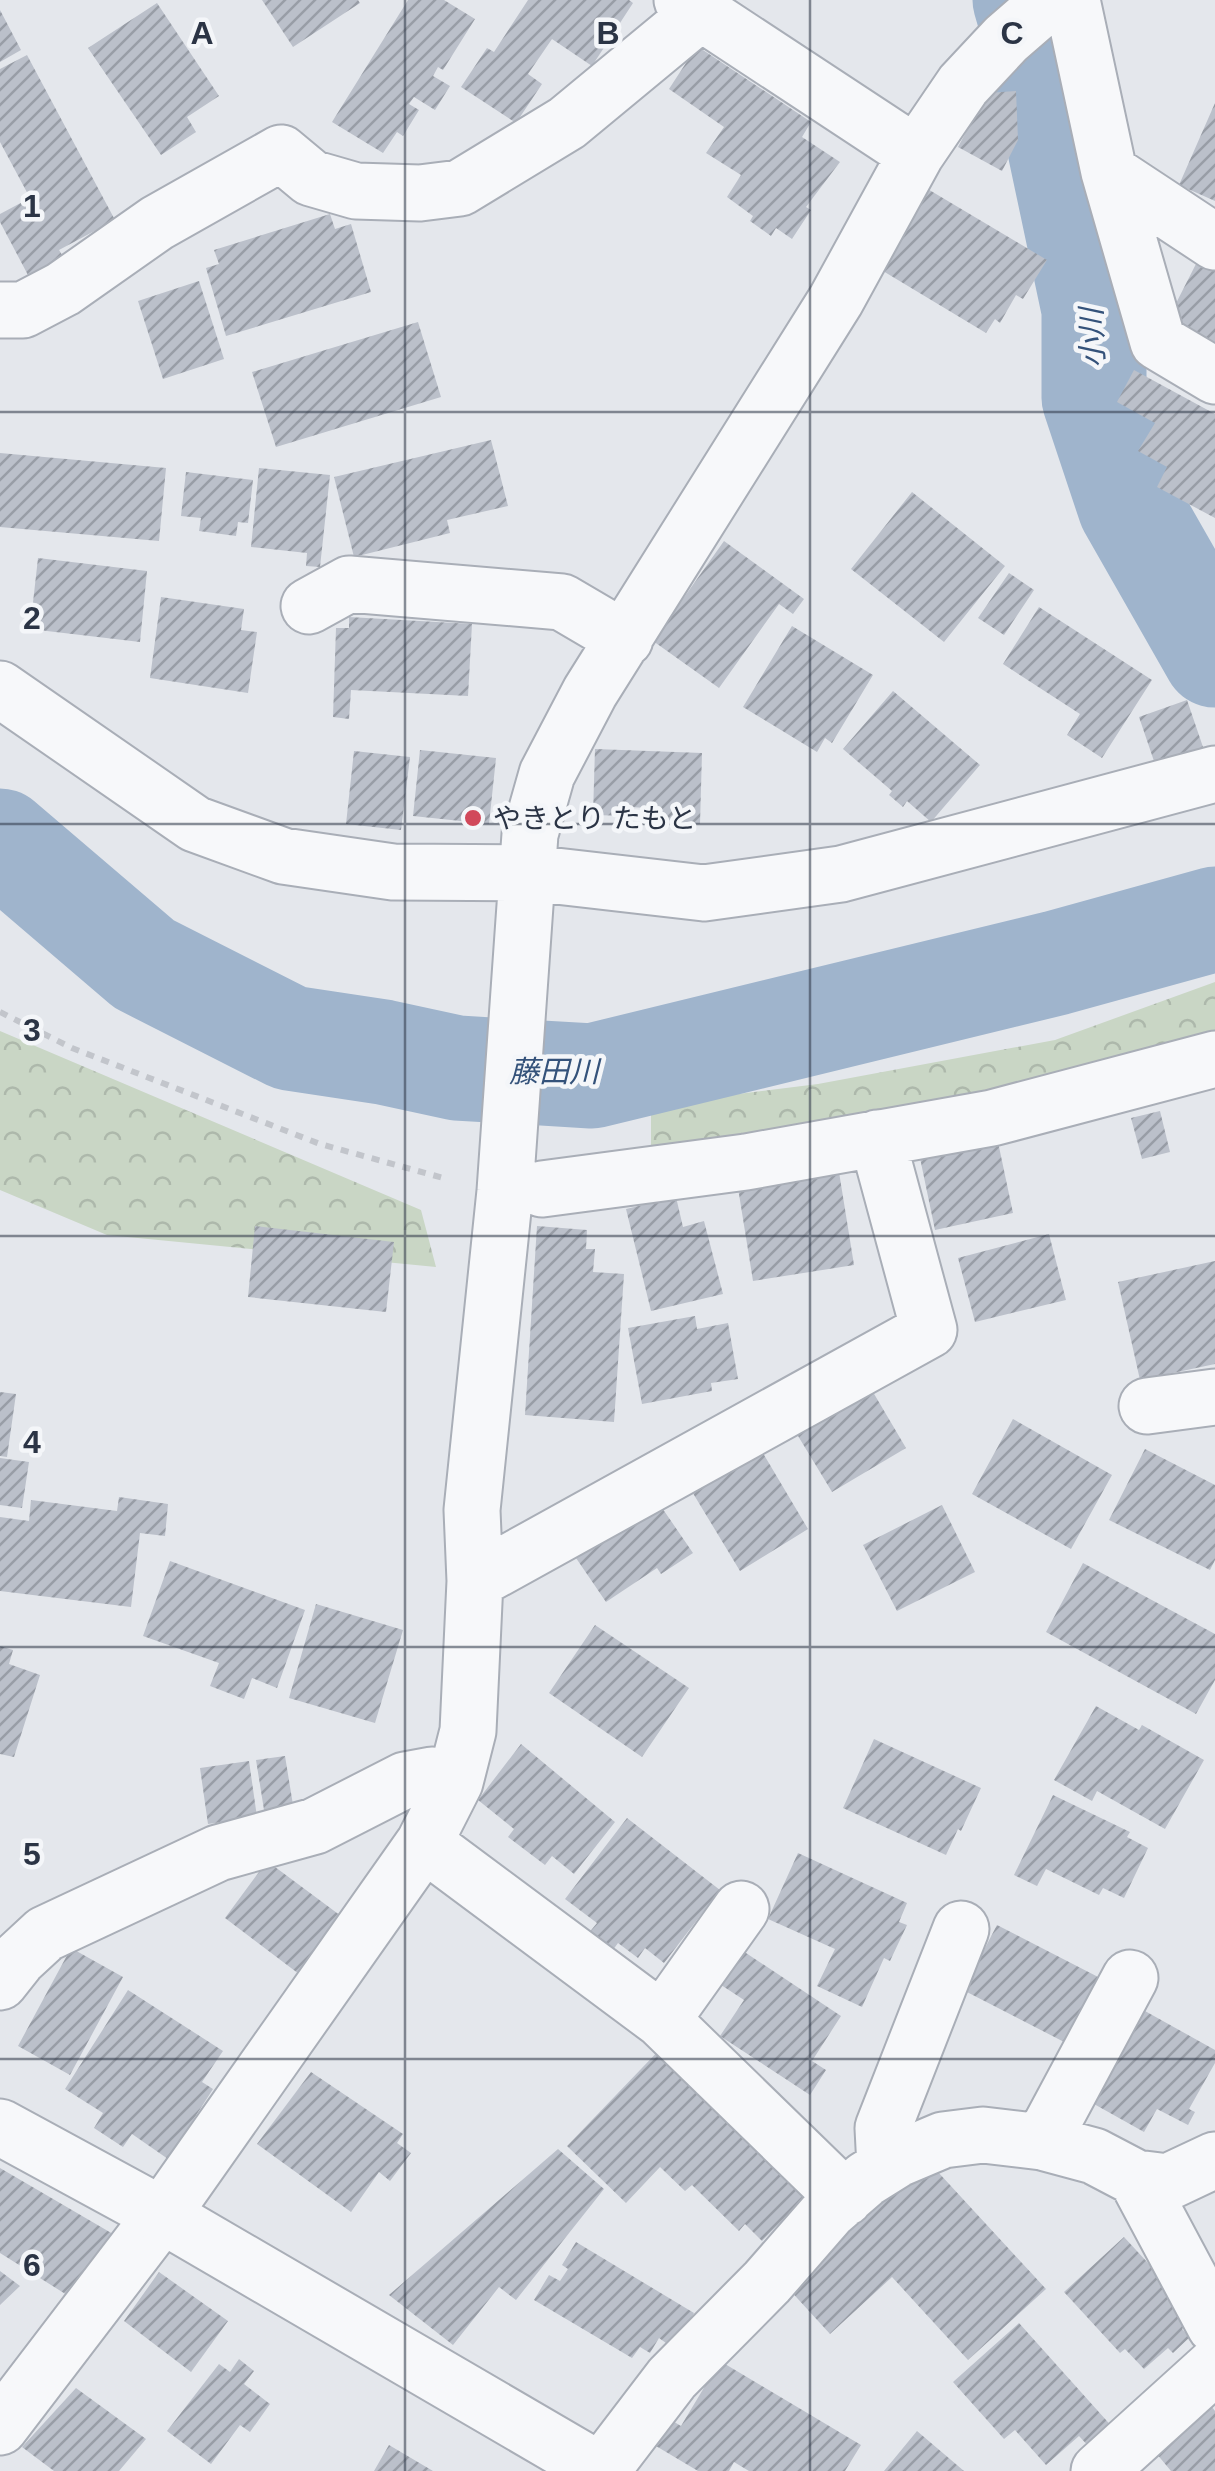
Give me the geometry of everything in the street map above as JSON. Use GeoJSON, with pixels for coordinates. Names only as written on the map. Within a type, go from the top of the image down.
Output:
{"type":"FeatureCollection","features":[{"type":"Feature","properties":{"kind":"street"},"geometry":{"type":"LineString","coordinates":[[0,2428],[162,2215],[424,1842],[455,1782],[468,1731],[476,1580],[472,1510],[524,1190],[530,834],[547,774],[590,692],[836,300],[916,154],[963,85],[1006,40],[1057,1],[1158,342],[1215,376]]}},
{"type":"Feature","properties":{"kind":"street"},"geometry":{"type":"LineString","coordinates":[[0,310],[22,310],[63,288],[157,224],[281,154],[311,178],[356,191],[460,188],[568,123],[691,6],[916,154]]}},
{"type":"Feature","properties":{"kind":"street"},"geometry":{"type":"LineString","coordinates":[[1110,172],[1215,242]]}},
{"type":"Feature","properties":{"kind":"street"},"geometry":{"type":"LineString","coordinates":[[309,606],[349,584],[562,602],[624,640]]}},
{"type":"Feature","properties":{"kind":"street"},"geometry":{"type":"LineString","coordinates":[[0,689],[195,824],[270,851],[392,872],[530,873],[704,892],[840,874],[1215,774]]}},
{"type":"Feature","properties":{"kind":"street"},"geometry":{"type":"LineString","coordinates":[[524,1190],[746,1162],[992,1118],[1215,1059]]}},
{"type":"Feature","properties":{"kind":"street"},"geometry":{"type":"LineString","coordinates":[[476,1580],[928,1330],[876,1138]]}},
{"type":"Feature","properties":{"kind":"street"},"geometry":{"type":"LineString","coordinates":[[1147,1406],[1215,1397]]}},
{"type":"Feature","properties":{"kind":"street"},"geometry":{"type":"LineString","coordinates":[[0,1982],[45,1934],[218,1853],[315,1826],[405,1780],[432,1775],[455,1782]]}},
{"type":"Feature","properties":{"kind":"street"},"geometry":{"type":"LineString","coordinates":[[424,1842],[662,2020],[865,2182]]}},
{"type":"Feature","properties":{"kind":"street"},"geometry":{"type":"LineString","coordinates":[[662,2020],[741,1909]]}},
{"type":"Feature","properties":{"kind":"street"},"geometry":{"type":"LineString","coordinates":[[865,2182],[961,1929]]}},
{"type":"Feature","properties":{"kind":"street"},"geometry":{"type":"LineString","coordinates":[[1042,2142],[1130,1978]]}},
{"type":"Feature","properties":{"kind":"street"},"geometry":{"type":"LineString","coordinates":[[0,2127],[162,2215],[601,2471],[672,2378],[865,2182],[925,2145],[983,2136],[1042,2142],[1094,2156],[1136,2178],[1168,2182],[1215,2160]]}},
{"type":"Feature","properties":{"kind":"street"},"geometry":{"type":"LineString","coordinates":[[1136,2178],[1215,2326]]}},
{"type":"Feature","properties":{"kind":"street"},"geometry":{"type":"LineString","coordinates":[[1099,2471],[1215,2366]]}},
{"type":"Feature","properties":{"kind":"path"},"geometry":{"type":"LineString","coordinates":[[0,1012],[72,1048],[320,1144],[416,1172],[524,1190]]}},
{"type":"Feature","properties":{"kind":"green space"},"geometry":{"type":"Polygon","coordinates":[[[1215,982],[1215,1041],[965,1106],[651,1149],[651,1105],[818,1084],[1055,1040],[1215,982]]]}},
{"type":"Feature","properties":{"kind":"green space"},"geometry":{"type":"Polygon","coordinates":[[[0,1031],[421,1210],[436,1267],[107,1235],[0,1190],[0,1031]]]}},
{"type":"Feature","properties":{"kind":"building"},"geometry":{"type":"Polygon","coordinates":[[[262,0],[358,0],[360,3],[293,47],[262,0]]]}},
{"type":"Feature","properties":{"kind":"building"},"geometry":{"type":"Polygon","coordinates":[[[408,0],[444,0],[475,19],[443,70],[438,67],[433,76],[450,86],[435,110],[414,97],[409,104],[419,110],[403,136],[397,132],[383,153],[332,122],[408,0]]]}},
{"type":"Feature","properties":{"kind":"building"},"geometry":{"type":"Polygon","coordinates":[[[528,0],[633,3],[592,66],[552,39],[528,74],[542,84],[516,123],[461,87],[487,48],[494,52],[528,0]]]}},
{"type":"Feature","properties":{"kind":"building"},"geometry":{"type":"Polygon","coordinates":[[[157,3],[219,96],[187,117],[196,132],[161,155],[88,48],[157,3]]]}},
{"type":"Feature","properties":{"kind":"building"},"geometry":{"type":"Polygon","coordinates":[[[0,10],[21,50],[0,62],[0,10]]]}},
{"type":"Feature","properties":{"kind":"building"},"geometry":{"type":"Polygon","coordinates":[[[697,46],[811,122],[802,137],[840,162],[806,207],[811,210],[792,239],[776,228],[771,236],[750,221],[753,216],[727,197],[741,175],[706,153],[724,127],[669,89],[697,46]]]}},
{"type":"Feature","properties":{"kind":"building"},"geometry":{"type":"Polygon","coordinates":[[[27,55],[115,220],[59,250],[64,258],[29,277],[0,222],[0,214],[30,198],[0,142],[0,69],[27,55]]]}},
{"type":"Feature","properties":{"kind":"building"},"geometry":{"type":"Polygon","coordinates":[[[1016,91],[1018,140],[1002,171],[958,147],[987,93],[1016,91]]]}},
{"type":"Feature","properties":{"kind":"building"},"geometry":{"type":"Polygon","coordinates":[[[1215,103],[1215,201],[1179,185],[1215,103]]]}},
{"type":"Feature","properties":{"kind":"building"},"geometry":{"type":"Polygon","coordinates":[[[926,188],[1047,260],[1023,299],[1016,295],[1000,323],[995,319],[986,333],[878,268],[926,188]]]}},
{"type":"Feature","properties":{"kind":"building"},"geometry":{"type":"Polygon","coordinates":[[[330,214],[335,229],[351,224],[371,292],[226,336],[206,268],[219,264],[214,250],[330,214]]]}},
{"type":"Feature","properties":{"kind":"building"},"geometry":{"type":"Polygon","coordinates":[[[1199,258],[1215,266],[1215,346],[1167,321],[1199,258]]]}},
{"type":"Feature","properties":{"kind":"building"},"geometry":{"type":"Polygon","coordinates":[[[199,281],[224,359],[163,379],[138,301],[199,281]]]}},
{"type":"Feature","properties":{"kind":"building"},"geometry":{"type":"Polygon","coordinates":[[[418,322],[441,397],[276,447],[252,372],[418,322]]]}},
{"type":"Feature","properties":{"kind":"building"},"geometry":{"type":"Polygon","coordinates":[[[1134,370],[1215,414],[1215,518],[1157,487],[1167,467],[1138,451],[1155,423],[1117,402],[1134,370]]]}},
{"type":"Feature","properties":{"kind":"building"},"geometry":{"type":"Polygon","coordinates":[[[491,440],[508,506],[447,520],[450,533],[354,557],[334,477],[491,440]]]}},
{"type":"Feature","properties":{"kind":"building"},"geometry":{"type":"Polygon","coordinates":[[[0,453],[166,468],[159,541],[0,527],[0,453]]]}},
{"type":"Feature","properties":{"kind":"building"},"geometry":{"type":"Polygon","coordinates":[[[259,468],[330,475],[320,567],[306,566],[307,553],[251,547],[259,468]]]}},
{"type":"Feature","properties":{"kind":"building"},"geometry":{"type":"Polygon","coordinates":[[[186,472],[253,480],[248,523],[238,522],[236,536],[199,531],[201,518],[181,516],[186,472]]]}},
{"type":"Feature","properties":{"kind":"building"},"geometry":{"type":"Polygon","coordinates":[[[912,492],[1005,566],[944,642],[851,569],[912,492]]]}},
{"type":"Feature","properties":{"kind":"building"},"geometry":{"type":"Polygon","coordinates":[[[724,541],[804,599],[793,614],[779,604],[719,688],[653,641],[724,541]]]}},
{"type":"Feature","properties":{"kind":"building"},"geometry":{"type":"Polygon","coordinates":[[[38,558],[147,571],[140,642],[30,629],[38,558]]]}},
{"type":"Feature","properties":{"kind":"building"},"geometry":{"type":"Polygon","coordinates":[[[1009,573],[1034,590],[1004,635],[978,618],[1009,573]]]}},
{"type":"Feature","properties":{"kind":"building"},"geometry":{"type":"Polygon","coordinates":[[[161,597],[244,609],[241,630],[257,632],[248,693],[150,678],[161,597]]]}},
{"type":"Feature","properties":{"kind":"building"},"geometry":{"type":"Polygon","coordinates":[[[1039,607],[1152,680],[1102,758],[1067,735],[1080,714],[1003,664],[1039,607]]]}},
{"type":"Feature","properties":{"kind":"building"},"geometry":{"type":"Polygon","coordinates":[[[349,617],[472,624],[468,696],[351,690],[349,719],[333,717],[336,628],[349,628],[349,617]]]}},
{"type":"Feature","properties":{"kind":"building"},"geometry":{"type":"Polygon","coordinates":[[[792,626],[873,675],[832,743],[825,738],[817,752],[743,707],[792,626]]]}},
{"type":"Feature","properties":{"kind":"building"},"geometry":{"type":"Polygon","coordinates":[[[893,691],[980,765],[931,822],[907,801],[903,807],[889,795],[892,791],[843,749],[893,691]]]}},
{"type":"Feature","properties":{"kind":"building"},"geometry":{"type":"Polygon","coordinates":[[[1187,700],[1204,750],[1156,767],[1139,717],[1187,700]]]}},
{"type":"Feature","properties":{"kind":"building"},"geometry":{"type":"Polygon","coordinates":[[[595,749],[702,753],[700,824],[647,822],[647,808],[630,807],[630,816],[593,815],[595,749]]]}},
{"type":"Feature","properties":{"kind":"building"},"geometry":{"type":"Polygon","coordinates":[[[420,750],[496,758],[489,824],[413,816],[420,750]]]}},
{"type":"Feature","properties":{"kind":"building"},"geometry":{"type":"Polygon","coordinates":[[[354,751],[410,757],[401,830],[346,824],[354,751]]]}},
{"type":"Feature","properties":{"kind":"building"},"geometry":{"type":"Polygon","coordinates":[[[1160,1111],[1170,1152],[1142,1159],[1131,1118],[1160,1111]]]}},
{"type":"Feature","properties":{"kind":"building"},"geometry":{"type":"Polygon","coordinates":[[[998,1142],[1013,1213],[935,1230],[920,1158],[998,1142]]]}},
{"type":"Feature","properties":{"kind":"building"},"geometry":{"type":"Polygon","coordinates":[[[839,1172],[854,1265],[753,1281],[738,1188],[839,1172]]]}},
{"type":"Feature","properties":{"kind":"building"},"geometry":{"type":"Polygon","coordinates":[[[676,1197],[683,1227],[704,1221],[723,1294],[651,1311],[626,1209],[676,1197]]]}},
{"type":"Feature","properties":{"kind":"building"},"geometry":{"type":"Polygon","coordinates":[[[255,1226],[394,1242],[386,1312],[248,1297],[255,1226]]]}},
{"type":"Feature","properties":{"kind":"building"},"geometry":{"type":"Polygon","coordinates":[[[537,1226],[587,1230],[586,1249],[595,1249],[593,1272],[624,1274],[614,1422],[525,1415],[537,1226]]]}},
{"type":"Feature","properties":{"kind":"building"},"geometry":{"type":"Polygon","coordinates":[[[1049,1234],[1066,1300],[975,1322],[958,1258],[1049,1234]]]}},
{"type":"Feature","properties":{"kind":"building"},"geometry":{"type":"Polygon","coordinates":[[[1215,1261],[1215,1364],[1140,1380],[1118,1282],[1215,1261]]]}},
{"type":"Feature","properties":{"kind":"building"},"geometry":{"type":"Polygon","coordinates":[[[695,1316],[697,1329],[728,1323],[738,1379],[711,1383],[712,1391],[642,1404],[628,1328],[695,1316]]]}},
{"type":"Feature","properties":{"kind":"building"},"geometry":{"type":"Polygon","coordinates":[[[870,1387],[906,1448],[832,1492],[795,1431],[870,1387]]]}},
{"type":"Feature","properties":{"kind":"building"},"geometry":{"type":"Polygon","coordinates":[[[0,1392],[16,1394],[7,1457],[0,1456],[0,1392]]]}},
{"type":"Feature","properties":{"kind":"building"},"geometry":{"type":"Polygon","coordinates":[[[1013,1419],[1112,1475],[1071,1549],[972,1494],[1013,1419]]]}},
{"type":"Feature","properties":{"kind":"building"},"geometry":{"type":"Polygon","coordinates":[[[760,1448],[808,1529],[740,1571],[691,1490],[760,1448]]]}},
{"type":"Feature","properties":{"kind":"building"},"geometry":{"type":"Polygon","coordinates":[[[1145,1449],[1215,1485],[1215,1560],[1210,1570],[1109,1520],[1145,1449]]]}},
{"type":"Feature","properties":{"kind":"building"},"geometry":{"type":"Polygon","coordinates":[[[0,1458],[29,1462],[22,1508],[0,1505],[0,1458]]]}},
{"type":"Feature","properties":{"kind":"building"},"geometry":{"type":"Polygon","coordinates":[[[119,1497],[168,1504],[165,1536],[140,1533],[131,1607],[0,1591],[0,1517],[29,1521],[31,1500],[117,1511],[119,1497]]]}},
{"type":"Feature","properties":{"kind":"building"},"geometry":{"type":"Polygon","coordinates":[[[658,1502],[693,1553],[661,1574],[657,1568],[606,1602],[576,1558],[658,1502]]]}},
{"type":"Feature","properties":{"kind":"building"},"geometry":{"type":"Polygon","coordinates":[[[942,1505],[975,1572],[897,1611],[863,1545],[942,1505]]]}},
{"type":"Feature","properties":{"kind":"building"},"geometry":{"type":"Polygon","coordinates":[[[170,1561],[305,1610],[277,1688],[252,1678],[244,1699],[210,1686],[219,1663],[143,1636],[170,1561]]]}},
{"type":"Feature","properties":{"kind":"building"},"geometry":{"type":"Polygon","coordinates":[[[1083,1563],[1215,1634],[1215,1680],[1196,1714],[1046,1632],[1083,1563]]]}},
{"type":"Feature","properties":{"kind":"building"},"geometry":{"type":"Polygon","coordinates":[[[316,1604],[403,1630],[375,1723],[289,1698],[316,1604]]]}},
{"type":"Feature","properties":{"kind":"building"},"geometry":{"type":"Polygon","coordinates":[[[595,1625],[689,1688],[642,1757],[549,1693],[595,1625]]]}},
{"type":"Feature","properties":{"kind":"building"},"geometry":{"type":"Polygon","coordinates":[[[0,1646],[13,1650],[9,1664],[40,1675],[14,1757],[0,1754],[0,1646]]]}},
{"type":"Feature","properties":{"kind":"building"},"geometry":{"type":"Polygon","coordinates":[[[1096,1706],[1139,1730],[1142,1725],[1204,1760],[1165,1829],[1097,1791],[1092,1801],[1054,1780],[1096,1706]]]}},
{"type":"Feature","properties":{"kind":"building"},"geometry":{"type":"Polygon","coordinates":[[[874,1739],[981,1788],[946,1855],[843,1808],[874,1739]]]}},
{"type":"Feature","properties":{"kind":"building"},"geometry":{"type":"Polygon","coordinates":[[[521,1744],[615,1822],[574,1874],[552,1856],[545,1865],[508,1837],[514,1829],[478,1800],[521,1744]]]}},
{"type":"Feature","properties":{"kind":"building"},"geometry":{"type":"Polygon","coordinates":[[[285,1756],[294,1811],[265,1816],[256,1760],[285,1756]]]}},
{"type":"Feature","properties":{"kind":"building"},"geometry":{"type":"Polygon","coordinates":[[[249,1761],[257,1817],[208,1824],[200,1768],[249,1761]]]}},
{"type":"Feature","properties":{"kind":"building"},"geometry":{"type":"Polygon","coordinates":[[[1053,1795],[1130,1832],[1127,1837],[1148,1848],[1124,1898],[1103,1888],[1099,1895],[1046,1869],[1037,1886],[1014,1875],[1053,1795]]]}},
{"type":"Feature","properties":{"kind":"building"},"geometry":{"type":"Polygon","coordinates":[[[627,1818],[720,1890],[664,1963],[645,1948],[638,1958],[618,1943],[607,1958],[583,1940],[597,1923],[565,1899],[627,1818]]]}},
{"type":"Feature","properties":{"kind":"building"},"geometry":{"type":"Polygon","coordinates":[[[798,1853],[907,1903],[899,1922],[907,1925],[890,1961],[884,1958],[862,2007],[817,1986],[835,1949],[768,1919],[798,1853]]]}},
{"type":"Feature","properties":{"kind":"building"},"geometry":{"type":"Polygon","coordinates":[[[267,1861],[341,1916],[299,1974],[225,1918],[267,1861]]]}},
{"type":"Feature","properties":{"kind":"building"},"geometry":{"type":"Polygon","coordinates":[[[997,1925],[1102,1979],[1068,2044],[963,1990],[997,1925]]]}},
{"type":"Feature","properties":{"kind":"building"},"geometry":{"type":"Polygon","coordinates":[[[734,1945],[841,2016],[812,2061],[826,2070],[810,2095],[720,2036],[744,2000],[712,1979],[734,1945]]]}},
{"type":"Feature","properties":{"kind":"building"},"geometry":{"type":"Polygon","coordinates":[[[71,1948],[123,1977],[70,2075],[18,2046],[71,1948]]]}},
{"type":"Feature","properties":{"kind":"building"},"geometry":{"type":"Polygon","coordinates":[[[128,1990],[223,2051],[202,2082],[213,2089],[168,2159],[132,2134],[123,2147],[94,2128],[103,2113],[65,2089],[128,1990]]]}},
{"type":"Feature","properties":{"kind":"building"},"geometry":{"type":"Polygon","coordinates":[[[1145,2011],[1215,2050],[1215,2063],[1189,2109],[1195,2112],[1188,2125],[1157,2109],[1144,2132],[1094,2104],[1145,2011]]]}},
{"type":"Feature","properties":{"kind":"building"},"geometry":{"type":"Polygon","coordinates":[[[666,2043],[810,2192],[762,2241],[745,2224],[739,2231],[692,2185],[685,2191],[660,2167],[626,2203],[567,2146],[666,2043]]]}},
{"type":"Feature","properties":{"kind":"building"},"geometry":{"type":"Polygon","coordinates":[[[311,2072],[403,2134],[397,2143],[411,2153],[390,2181],[379,2172],[351,2212],[257,2144],[311,2072]]]}},
{"type":"Feature","properties":{"kind":"building"},"geometry":{"type":"Polygon","coordinates":[[[558,2149],[604,2189],[516,2300],[499,2287],[453,2345],[389,2295],[558,2149]]]}},
{"type":"Feature","properties":{"kind":"building"},"geometry":{"type":"Polygon","coordinates":[[[926,2159],[1046,2289],[968,2360],[892,2277],[830,2334],[787,2287],[926,2159]]]}},
{"type":"Feature","properties":{"kind":"building"},"geometry":{"type":"Polygon","coordinates":[[[0,2168],[113,2234],[67,2295],[0,2253],[0,2168]]]}},
{"type":"Feature","properties":{"kind":"building"},"geometry":{"type":"Polygon","coordinates":[[[1124,2237],[1184,2302],[1190,2322],[1182,2329],[1190,2337],[1173,2353],[1168,2348],[1144,2369],[1125,2349],[1120,2353],[1064,2292],[1124,2237]]]}},
{"type":"Feature","properties":{"kind":"building"},"geometry":{"type":"Polygon","coordinates":[[[576,2242],[694,2313],[673,2348],[659,2338],[650,2353],[640,2347],[632,2358],[534,2300],[549,2275],[560,2281],[568,2269],[562,2265],[576,2242]]]}},
{"type":"Feature","properties":{"kind":"building"},"geometry":{"type":"Polygon","coordinates":[[[0,2271],[20,2286],[0,2305],[0,2271]]]}},
{"type":"Feature","properties":{"kind":"building"},"geometry":{"type":"Polygon","coordinates":[[[159,2272],[228,2321],[191,2372],[124,2321],[159,2272]]]}},
{"type":"Feature","properties":{"kind":"building"},"geometry":{"type":"Polygon","coordinates":[[[1019,2323],[1115,2430],[1092,2450],[1079,2436],[1046,2465],[1015,2430],[1004,2439],[953,2382],[1019,2323]]]}},
{"type":"Feature","properties":{"kind":"building"},"geometry":{"type":"Polygon","coordinates":[[[239,2359],[254,2371],[244,2384],[270,2404],[250,2432],[240,2425],[211,2464],[167,2431],[219,2364],[230,2372],[239,2359]]]}},
{"type":"Feature","properties":{"kind":"building"},"geometry":{"type":"Polygon","coordinates":[[[720,2361],[861,2445],[845,2471],[749,2471],[734,2462],[729,2471],[698,2471],[656,2446],[671,2420],[681,2426],[720,2361]]]}},
{"type":"Feature","properties":{"kind":"building"},"geometry":{"type":"Polygon","coordinates":[[[76,2388],[146,2439],[119,2471],[54,2471],[22,2447],[76,2388]]]}},
{"type":"Feature","properties":{"kind":"building"},"geometry":{"type":"Polygon","coordinates":[[[1212,2407],[1215,2471],[1171,2471],[1156,2453],[1212,2407]]]}},
{"type":"Feature","properties":{"kind":"building"},"geometry":{"type":"Polygon","coordinates":[[[917,2431],[964,2471],[884,2471],[917,2431]]]}},
{"type":"Feature","properties":{"kind":"building"},"geometry":{"type":"Polygon","coordinates":[[[389,2445],[433,2471],[374,2471],[389,2445]]]}},
{"type":"Feature","properties":{"kind":"waterway","name":"小川"},"geometry":{"type":"LineString","coordinates":[[1025,0],[1094,309],[1094,398],[1130,506],[1215,655]]}},
{"type":"Feature","properties":{"kind":"waterway","name":"藤田川"},"geometry":{"type":"LineString","coordinates":[[0,841],[144,964],[290,1038],[457,1068],[592,1076],[1056,963],[1215,919]]}},
{"type":"Feature","properties":{"kind":"place","name":"やきとり たもと"},"geometry":{"type":"Point","coordinates":[473,818]}}]}
